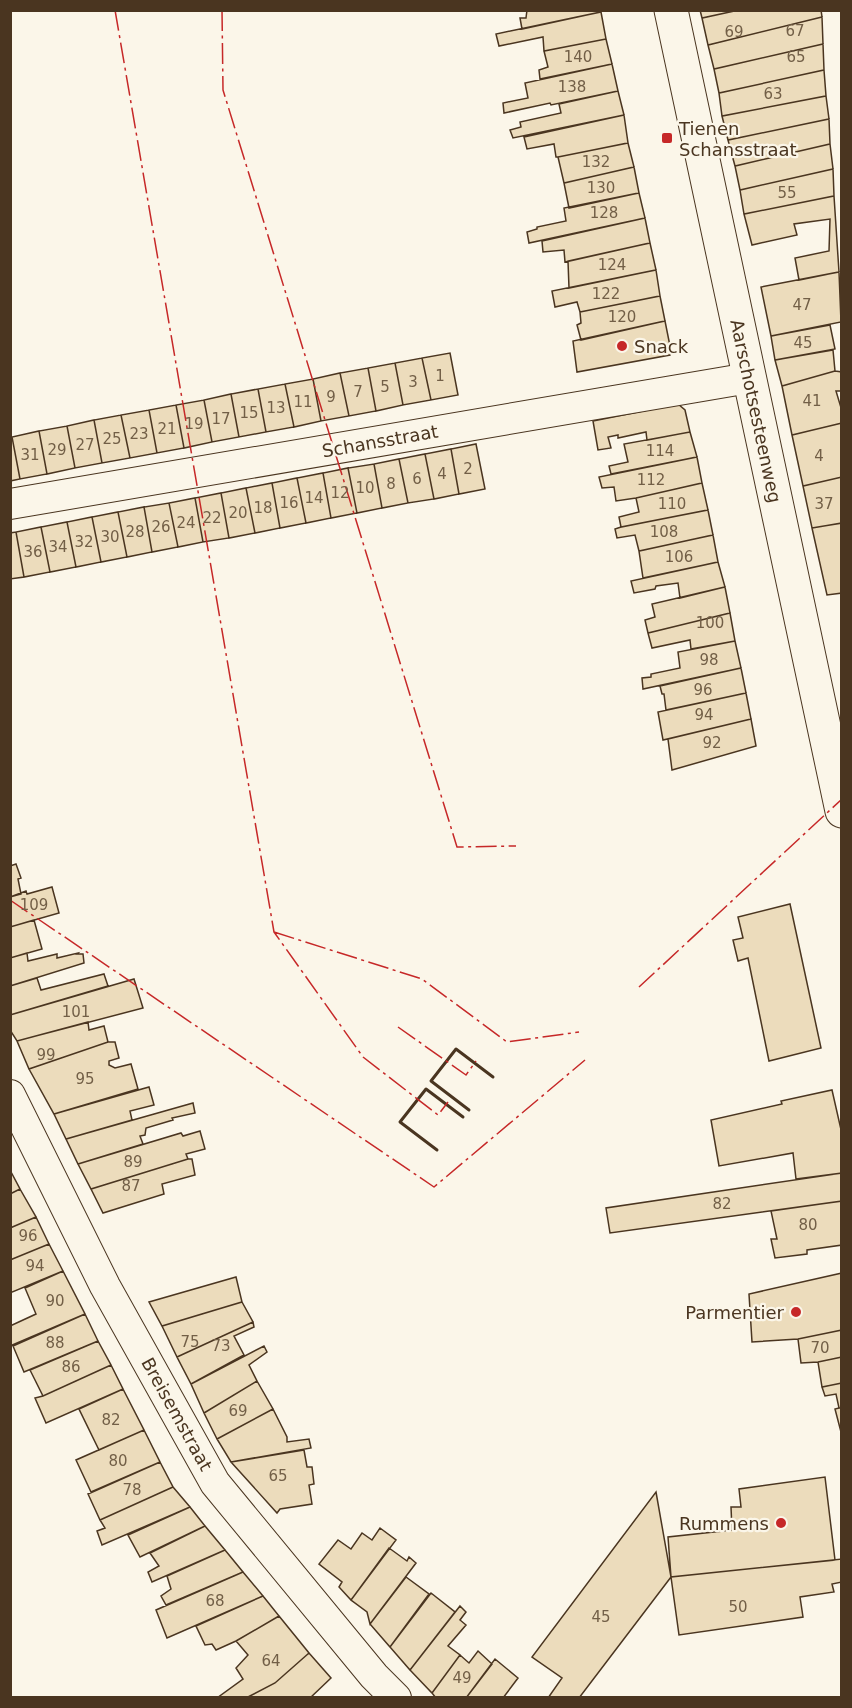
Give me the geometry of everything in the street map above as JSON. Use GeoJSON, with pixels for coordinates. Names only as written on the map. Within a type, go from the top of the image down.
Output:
{"type":"FeatureCollection","features":[{"type":"Feature","properties":{"kind":"main road","name":"Aarschotsesteenweg"},"geometry":{"type":"LineString","coordinates":[[671,10],[840,795]]}},
{"type":"Feature","properties":{"kind":"street","name":"Schansstraat"},"geometry":{"type":"LineString","coordinates":[[10,504],[749,378]]}},
{"type":"Feature","properties":{"kind":"street","name":"Breisemstraat"},"geometry":{"type":"LineString","coordinates":[[10,1095],[105,1286],[215,1483],[374,1676],[396,1698]]}},
{"type":"Feature","properties":{"kind":"building"},"geometry":{"type":"Polygon","coordinates":[[[527,10],[601,10],[601,12],[522,29],[520,18],[526,18],[527,10]]]}},
{"type":"Feature","properties":{"kind":"building"},"geometry":{"type":"Polygon","coordinates":[[[700,10],[739,10],[702,18],[700,10]]]}},
{"type":"Feature","properties":{"kind":"building"},"geometry":{"type":"Polygon","coordinates":[[[739,10],[821,10],[822,17],[708,45],[702,18],[739,10]]]}},
{"type":"Feature","properties":{"kind":"building"},"geometry":{"type":"Polygon","coordinates":[[[601,12],[606,39],[544,51],[543,37],[499,46],[496,34],[601,12]]]}},
{"type":"Feature","properties":{"kind":"building"},"geometry":{"type":"Polygon","coordinates":[[[822,17],[823,44],[714,69],[708,45],[822,17]]]}},
{"type":"Feature","properties":{"kind":"building"},"geometry":{"type":"Polygon","coordinates":[[[606,39],[612,64],[540,79],[539,70],[548,67],[544,51],[606,39]]]}},
{"type":"Feature","properties":{"kind":"building"},"geometry":{"type":"Polygon","coordinates":[[[823,44],[824,70],[719,93],[714,69],[823,44]]]}},
{"type":"Feature","properties":{"kind":"building"},"geometry":{"type":"Polygon","coordinates":[[[612,64],[618,91],[504,113],[503,103],[528,98],[525,83],[612,64]]]}},
{"type":"Feature","properties":{"kind":"building"},"geometry":{"type":"Polygon","coordinates":[[[824,70],[826,96],[722,116],[719,93],[824,70]]]}},
{"type":"Feature","properties":{"kind":"building"},"geometry":{"type":"Polygon","coordinates":[[[618,91],[624,115],[513,138],[510,130],[521,127],[520,122],[561,113],[559,104],[618,91]]]}},
{"type":"Feature","properties":{"kind":"building"},"geometry":{"type":"Polygon","coordinates":[[[826,96],[829,119],[728,140],[722,116],[826,96]]]}},
{"type":"Feature","properties":{"kind":"building"},"geometry":{"type":"Polygon","coordinates":[[[624,115],[628,143],[558,157],[556,157],[554,144],[527,149],[524,137],[624,115]]]}},
{"type":"Feature","properties":{"kind":"building"},"geometry":{"type":"Polygon","coordinates":[[[829,119],[830,144],[735,166],[728,140],[829,119]]]}},
{"type":"Feature","properties":{"kind":"building"},"geometry":{"type":"Polygon","coordinates":[[[628,143],[634,167],[564,183],[558,157],[628,143]]]}},
{"type":"Feature","properties":{"kind":"building"},"geometry":{"type":"Polygon","coordinates":[[[830,144],[833,169],[740,190],[735,166],[830,144]]]}},
{"type":"Feature","properties":{"kind":"building"},"geometry":{"type":"Polygon","coordinates":[[[634,167],[639,193],[569,208],[564,183],[634,167]]]}},
{"type":"Feature","properties":{"kind":"building"},"geometry":{"type":"Polygon","coordinates":[[[833,169],[834,196],[744,214],[740,190],[833,169]]]}},
{"type":"Feature","properties":{"kind":"building"},"geometry":{"type":"Polygon","coordinates":[[[639,193],[645,218],[529,243],[527,232],[537,227],[566,221],[564,208],[639,193]]]}},
{"type":"Feature","properties":{"kind":"building"},"geometry":{"type":"Polygon","coordinates":[[[834,196],[839,272],[799,280],[795,258],[829,251],[830,219],[794,224],[797,235],[752,245],[744,214],[834,196]]]}},
{"type":"Feature","properties":{"kind":"building"},"geometry":{"type":"Polygon","coordinates":[[[645,218],[650,243],[565,262],[564,250],[543,252],[542,241],[645,218]]]}},
{"type":"Feature","properties":{"kind":"building"},"geometry":{"type":"Polygon","coordinates":[[[650,243],[656,270],[569,288],[568,261],[650,243]]]}},
{"type":"Feature","properties":{"kind":"building"},"geometry":{"type":"Polygon","coordinates":[[[656,270],[660,296],[580,312],[577,302],[555,307],[552,291],[656,270]]]}},
{"type":"Feature","properties":{"kind":"building"},"geometry":{"type":"Polygon","coordinates":[[[839,272],[841,322],[771,336],[761,287],[839,272]]]}},
{"type":"Feature","properties":{"kind":"building"},"geometry":{"type":"Polygon","coordinates":[[[660,296],[665,321],[581,340],[577,325],[581,323],[580,312],[660,296]]]}},
{"type":"Feature","properties":{"kind":"building","name":"Snack"},"geometry":{"type":"Polygon","coordinates":[[[665,321],[670,355],[577,372],[573,341],[665,321]]]}},
{"type":"Feature","properties":{"kind":"building"},"geometry":{"type":"Polygon","coordinates":[[[830,325],[835,349],[775,360],[771,336],[830,325]]]}},
{"type":"Feature","properties":{"kind":"building"},"geometry":{"type":"Polygon","coordinates":[[[833,350],[835,371],[782,386],[775,360],[833,350]]]}},
{"type":"Feature","properties":{"kind":"building"},"geometry":{"type":"Polygon","coordinates":[[[450,353],[458,395],[431,400],[422,358],[450,353]]]}},
{"type":"Feature","properties":{"kind":"building"},"geometry":{"type":"Polygon","coordinates":[[[422,358],[431,400],[403,405],[395,363],[422,358]]]}},
{"type":"Feature","properties":{"kind":"building"},"geometry":{"type":"Polygon","coordinates":[[[395,363],[403,405],[376,411],[368,368],[395,363]]]}},
{"type":"Feature","properties":{"kind":"building"},"geometry":{"type":"Polygon","coordinates":[[[368,368],[376,411],[349,416],[340,373],[368,368]]]}},
{"type":"Feature","properties":{"kind":"building"},"geometry":{"type":"Polygon","coordinates":[[[835,371],[842,372],[842,391],[836,391],[842,411],[842,423],[792,435],[782,386],[835,371]]]}},
{"type":"Feature","properties":{"kind":"building"},"geometry":{"type":"Polygon","coordinates":[[[340,373],[349,416],[321,421],[313,379],[340,373]]]}},
{"type":"Feature","properties":{"kind":"building"},"geometry":{"type":"Polygon","coordinates":[[[313,379],[321,421],[294,427],[285,384],[313,379]]]}},
{"type":"Feature","properties":{"kind":"building"},"geometry":{"type":"Polygon","coordinates":[[[285,384],[294,427],[266,432],[258,389],[285,384]]]}},
{"type":"Feature","properties":{"kind":"building"},"geometry":{"type":"Polygon","coordinates":[[[258,389],[266,432],[239,437],[231,394],[258,389]]]}},
{"type":"Feature","properties":{"kind":"building"},"geometry":{"type":"Polygon","coordinates":[[[231,394],[239,437],[212,442],[204,400],[231,394]]]}},
{"type":"Feature","properties":{"kind":"building"},"geometry":{"type":"Polygon","coordinates":[[[204,400],[212,442],[184,448],[176,405],[204,400]]]}},
{"type":"Feature","properties":{"kind":"building"},"geometry":{"type":"Polygon","coordinates":[[[678,404],[685,410],[690,432],[647,440],[646,432],[618,438],[618,435],[608,437],[611,448],[598,450],[593,421],[678,404]]]}},
{"type":"Feature","properties":{"kind":"building"},"geometry":{"type":"Polygon","coordinates":[[[176,405],[184,448],[157,453],[149,410],[176,405]]]}},
{"type":"Feature","properties":{"kind":"building"},"geometry":{"type":"Polygon","coordinates":[[[149,410],[157,453],[130,458],[121,415],[149,410]]]}},
{"type":"Feature","properties":{"kind":"building"},"geometry":{"type":"Polygon","coordinates":[[[121,415],[130,458],[102,463],[94,420],[121,415]]]}},
{"type":"Feature","properties":{"kind":"building"},"geometry":{"type":"Polygon","coordinates":[[[94,420],[102,463],[75,468],[67,426],[94,420]]]}},
{"type":"Feature","properties":{"kind":"building"},"geometry":{"type":"Polygon","coordinates":[[[842,423],[842,477],[803,486],[792,435],[842,423]]]}},
{"type":"Feature","properties":{"kind":"building"},"geometry":{"type":"Polygon","coordinates":[[[67,426],[75,468],[47,474],[39,431],[67,426]]]}},
{"type":"Feature","properties":{"kind":"building"},"geometry":{"type":"Polygon","coordinates":[[[39,431],[47,474],[20,479],[12,437],[39,431]]]}},
{"type":"Feature","properties":{"kind":"building"},"geometry":{"type":"Polygon","coordinates":[[[690,432],[697,457],[611,474],[609,466],[628,462],[624,444],[690,432]]]}},
{"type":"Feature","properties":{"kind":"building"},"geometry":{"type":"Polygon","coordinates":[[[10,437],[12,437],[20,479],[10,481],[10,437]]]}},
{"type":"Feature","properties":{"kind":"building"},"geometry":{"type":"Polygon","coordinates":[[[476,444],[485,489],[459,494],[451,449],[476,444]]]}},
{"type":"Feature","properties":{"kind":"building"},"geometry":{"type":"Polygon","coordinates":[[[451,449],[459,494],[434,499],[425,454],[451,449]]]}},
{"type":"Feature","properties":{"kind":"building"},"geometry":{"type":"Polygon","coordinates":[[[425,454],[434,499],[408,503],[399,459],[425,454]]]}},
{"type":"Feature","properties":{"kind":"building"},"geometry":{"type":"Polygon","coordinates":[[[697,457],[702,483],[636,498],[616,501],[614,487],[602,488],[599,477],[697,457]]]}},
{"type":"Feature","properties":{"kind":"building"},"geometry":{"type":"Polygon","coordinates":[[[399,459],[408,503],[382,508],[374,464],[399,459]]]}},
{"type":"Feature","properties":{"kind":"building"},"geometry":{"type":"Polygon","coordinates":[[[374,464],[382,508],[357,513],[348,468],[374,464]]]}},
{"type":"Feature","properties":{"kind":"building"},"geometry":{"type":"Polygon","coordinates":[[[348,468],[357,513],[331,518],[323,473],[348,468]]]}},
{"type":"Feature","properties":{"kind":"building"},"geometry":{"type":"Polygon","coordinates":[[[323,473],[331,518],[306,523],[297,478],[323,473]]]}},
{"type":"Feature","properties":{"kind":"building"},"geometry":{"type":"Polygon","coordinates":[[[842,477],[842,523],[812,528],[803,486],[842,477]]]}},
{"type":"Feature","properties":{"kind":"building"},"geometry":{"type":"Polygon","coordinates":[[[297,478],[306,523],[280,528],[272,483],[297,478]]]}},
{"type":"Feature","properties":{"kind":"building"},"geometry":{"type":"Polygon","coordinates":[[[272,483],[280,528],[255,533],[246,488],[272,483]]]}},
{"type":"Feature","properties":{"kind":"building"},"geometry":{"type":"Polygon","coordinates":[[[702,483],[708,510],[621,527],[619,517],[639,512],[636,498],[702,483]]]}},
{"type":"Feature","properties":{"kind":"building"},"geometry":{"type":"Polygon","coordinates":[[[246,488],[255,533],[229,538],[221,493],[246,488]]]}},
{"type":"Feature","properties":{"kind":"building"},"geometry":{"type":"Polygon","coordinates":[[[221,493],[229,538],[203,542],[195,498],[221,493]]]}},
{"type":"Feature","properties":{"kind":"building"},"geometry":{"type":"Polygon","coordinates":[[[195,498],[203,542],[178,547],[169,503],[195,498]]]}},
{"type":"Feature","properties":{"kind":"building"},"geometry":{"type":"Polygon","coordinates":[[[169,503],[178,547],[152,552],[144,507],[169,503]]]}},
{"type":"Feature","properties":{"kind":"building"},"geometry":{"type":"Polygon","coordinates":[[[144,507],[152,552],[127,557],[118,512],[144,507]]]}},
{"type":"Feature","properties":{"kind":"building"},"geometry":{"type":"Polygon","coordinates":[[[708,510],[713,535],[639,551],[635,535],[617,538],[615,529],[621,527],[708,510]]]}},
{"type":"Feature","properties":{"kind":"building"},"geometry":{"type":"Polygon","coordinates":[[[118,512],[127,557],[101,562],[92,517],[118,512]]]}},
{"type":"Feature","properties":{"kind":"building"},"geometry":{"type":"Polygon","coordinates":[[[92,517],[101,562],[76,567],[67,522],[92,517]]]}},
{"type":"Feature","properties":{"kind":"building"},"geometry":{"type":"Polygon","coordinates":[[[67,522],[76,567],[50,572],[41,527],[67,522]]]}},
{"type":"Feature","properties":{"kind":"building"},"geometry":{"type":"Polygon","coordinates":[[[842,523],[842,593],[827,595],[812,528],[842,523]]]}},
{"type":"Feature","properties":{"kind":"building"},"geometry":{"type":"Polygon","coordinates":[[[41,527],[50,572],[24,577],[16,532],[41,527]]]}},
{"type":"Feature","properties":{"kind":"building"},"geometry":{"type":"Polygon","coordinates":[[[16,532],[24,577],[10,579],[10,533],[16,532]]]}},
{"type":"Feature","properties":{"kind":"building"},"geometry":{"type":"Polygon","coordinates":[[[713,535],[718,562],[643,578],[639,551],[713,535]]]}},
{"type":"Feature","properties":{"kind":"building"},"geometry":{"type":"Polygon","coordinates":[[[718,562],[725,587],[680,598],[678,583],[656,586],[655,589],[634,593],[631,581],[718,562]]]}},
{"type":"Feature","properties":{"kind":"building"},"geometry":{"type":"Polygon","coordinates":[[[725,587],[730,613],[648,633],[645,620],[655,617],[652,604],[725,587]]]}},
{"type":"Feature","properties":{"kind":"building"},"geometry":{"type":"Polygon","coordinates":[[[730,613],[735,641],[691,649],[690,640],[652,648],[648,633],[730,613]]]}},
{"type":"Feature","properties":{"kind":"building"},"geometry":{"type":"Polygon","coordinates":[[[735,641],[741,668],[643,689],[642,678],[680,668],[678,652],[735,641]]]}},
{"type":"Feature","properties":{"kind":"building"},"geometry":{"type":"Polygon","coordinates":[[[741,668],[746,693],[666,710],[664,694],[660,686],[741,668]]]}},
{"type":"Feature","properties":{"kind":"building"},"geometry":{"type":"Polygon","coordinates":[[[746,693],[751,719],[663,740],[658,712],[746,693]]]}},
{"type":"Feature","properties":{"kind":"building"},"geometry":{"type":"Polygon","coordinates":[[[751,719],[756,746],[672,770],[668,739],[751,719]]]}},
{"type":"Feature","properties":{"kind":"building"},"geometry":{"type":"Polygon","coordinates":[[[16,864],[21,878],[18,879],[21,894],[10,897],[10,866],[16,864]]]}},
{"type":"Feature","properties":{"kind":"building"},"geometry":{"type":"Polygon","coordinates":[[[52,887],[59,913],[10,927],[10,897],[26,891],[27,894],[52,887]]]}},
{"type":"Feature","properties":{"kind":"building"},"geometry":{"type":"Polygon","coordinates":[[[790,904],[821,1048],[769,1061],[748,958],[738,961],[733,940],[743,938],[738,917],[790,904]]]}},
{"type":"Feature","properties":{"kind":"building"},"geometry":{"type":"Polygon","coordinates":[[[34,920],[42,949],[10,958],[10,927],[34,920]]]}},
{"type":"Feature","properties":{"kind":"building"},"geometry":{"type":"Polygon","coordinates":[[[27,953],[28,961],[57,954],[57,958],[78,953],[83,954],[84,963],[10,986],[10,958],[27,953]]]}},
{"type":"Feature","properties":{"kind":"building"},"geometry":{"type":"Polygon","coordinates":[[[104,974],[108,986],[10,1015],[10,986],[37,978],[41,990],[104,974]]]}},
{"type":"Feature","properties":{"kind":"building"},"geometry":{"type":"Polygon","coordinates":[[[134,979],[143,1008],[17,1041],[10,1030],[10,1015],[134,979]]]}},
{"type":"Feature","properties":{"kind":"building"},"geometry":{"type":"Polygon","coordinates":[[[88,1022],[89,1030],[104,1026],[108,1042],[29,1069],[17,1041],[88,1022]]]}},
{"type":"Feature","properties":{"kind":"building"},"geometry":{"type":"Polygon","coordinates":[[[108,1042],[115,1042],[119,1058],[109,1061],[109,1065],[115,1068],[131,1064],[138,1089],[54,1114],[29,1069],[108,1042]]]}},
{"type":"Feature","properties":{"kind":"building"},"geometry":{"type":"Polygon","coordinates":[[[149,1087],[154,1105],[130,1111],[132,1120],[66,1139],[54,1114],[149,1087]]]}},
{"type":"Feature","properties":{"kind":"building"},"geometry":{"type":"Polygon","coordinates":[[[832,1090],[842,1134],[842,1173],[796,1179],[793,1153],[719,1166],[711,1120],[832,1090]]]}},
{"type":"Feature","properties":{"kind":"building"},"geometry":{"type":"Polygon","coordinates":[[[193,1103],[195,1113],[172,1118],[173,1120],[146,1128],[145,1135],[140,1136],[143,1144],[78,1164],[66,1139],[193,1103]]]}},
{"type":"Feature","properties":{"kind":"building"},"geometry":{"type":"Polygon","coordinates":[[[200,1131],[205,1149],[186,1154],[188,1159],[91,1189],[78,1164],[181,1133],[183,1136],[200,1131]]]}},
{"type":"Feature","properties":{"kind":"building"},"geometry":{"type":"Polygon","coordinates":[[[192,1159],[195,1175],[162,1184],[164,1194],[103,1213],[91,1189],[192,1159]]]}},
{"type":"Feature","properties":{"kind":"building"},"geometry":{"type":"Polygon","coordinates":[[[10,1170],[20,1189],[10,1194],[10,1170]]]}},
{"type":"Feature","properties":{"kind":"building"},"geometry":{"type":"Polygon","coordinates":[[[842,1173],[842,1201],[610,1233],[606,1208],[842,1173]]]}},
{"type":"Feature","properties":{"kind":"building"},"geometry":{"type":"Polygon","coordinates":[[[20,1189],[36,1217],[10,1228],[10,1194],[20,1189]]]}},
{"type":"Feature","properties":{"kind":"building"},"geometry":{"type":"Polygon","coordinates":[[[842,1201],[842,1245],[807,1250],[807,1254],[775,1258],[771,1239],[777,1239],[771,1211],[842,1201]]]}},
{"type":"Feature","properties":{"kind":"building"},"geometry":{"type":"Polygon","coordinates":[[[36,1217],[49,1244],[10,1260],[10,1228],[36,1217]]]}},
{"type":"Feature","properties":{"kind":"building"},"geometry":{"type":"Polygon","coordinates":[[[49,1244],[63,1271],[10,1293],[10,1260],[49,1244]]]}},
{"type":"Feature","properties":{"kind":"building"},"geometry":{"type":"Polygon","coordinates":[[[63,1271],[85,1314],[10,1346],[10,1326],[36,1314],[25,1288],[63,1271]]]}},
{"type":"Feature","properties":{"kind":"building","name":"Parmentier"},"geometry":{"type":"Polygon","coordinates":[[[842,1273],[842,1330],[798,1339],[752,1342],[749,1294],[842,1273]]]}},
{"type":"Feature","properties":{"kind":"building"},"geometry":{"type":"Polygon","coordinates":[[[236,1277],[242,1302],[162,1326],[149,1302],[236,1277]]]}},
{"type":"Feature","properties":{"kind":"building"},"geometry":{"type":"Polygon","coordinates":[[[242,1302],[253,1322],[177,1357],[162,1326],[242,1302]]]}},
{"type":"Feature","properties":{"kind":"building"},"geometry":{"type":"Polygon","coordinates":[[[85,1314],[98,1341],[24,1372],[13,1346],[85,1314]]]}},
{"type":"Feature","properties":{"kind":"building"},"geometry":{"type":"Polygon","coordinates":[[[253,1322],[254,1327],[234,1336],[244,1355],[191,1384],[177,1357],[253,1322]]]}},
{"type":"Feature","properties":{"kind":"building"},"geometry":{"type":"Polygon","coordinates":[[[842,1330],[842,1357],[801,1363],[798,1339],[842,1330]]]}},
{"type":"Feature","properties":{"kind":"building"},"geometry":{"type":"Polygon","coordinates":[[[98,1341],[111,1365],[43,1396],[30,1370],[98,1341]]]}},
{"type":"Feature","properties":{"kind":"building"},"geometry":{"type":"Polygon","coordinates":[[[264,1346],[267,1352],[249,1365],[257,1381],[204,1413],[191,1384],[264,1346]]]}},
{"type":"Feature","properties":{"kind":"building"},"geometry":{"type":"Polygon","coordinates":[[[842,1357],[842,1383],[822,1387],[818,1362],[842,1357]]]}},
{"type":"Feature","properties":{"kind":"building"},"geometry":{"type":"Polygon","coordinates":[[[111,1365],[123,1389],[46,1423],[35,1398],[111,1365]]]}},
{"type":"Feature","properties":{"kind":"building"},"geometry":{"type":"Polygon","coordinates":[[[257,1381],[273,1409],[217,1439],[204,1413],[257,1381]]]}},
{"type":"Feature","properties":{"kind":"building"},"geometry":{"type":"Polygon","coordinates":[[[842,1383],[842,1408],[839,1408],[836,1394],[825,1396],[822,1387],[842,1383]]]}},
{"type":"Feature","properties":{"kind":"building"},"geometry":{"type":"Polygon","coordinates":[[[123,1389],[144,1430],[99,1450],[79,1409],[123,1389]]]}},
{"type":"Feature","properties":{"kind":"building"},"geometry":{"type":"Polygon","coordinates":[[[842,1408],[841,1432],[835,1409],[842,1408]]]}},
{"type":"Feature","properties":{"kind":"building"},"geometry":{"type":"Polygon","coordinates":[[[273,1409],[287,1437],[287,1442],[309,1439],[311,1448],[231,1462],[217,1439],[273,1409]]]}},
{"type":"Feature","properties":{"kind":"building"},"geometry":{"type":"Polygon","coordinates":[[[144,1430],[160,1462],[91,1492],[76,1460],[144,1430]]]}},
{"type":"Feature","properties":{"kind":"building"},"geometry":{"type":"Polygon","coordinates":[[[304,1450],[307,1467],[312,1467],[314,1484],[309,1485],[312,1504],[280,1509],[277,1513],[231,1462],[304,1450]]]}},
{"type":"Feature","properties":{"kind":"building"},"geometry":{"type":"Polygon","coordinates":[[[160,1462],[173,1487],[100,1520],[88,1494],[160,1462]]]}},
{"type":"Feature","properties":{"kind":"building","name":"Rummens"},"geometry":{"type":"Polygon","coordinates":[[[825,1477],[835,1560],[671,1577],[668,1537],[732,1530],[731,1507],[741,1507],[739,1489],[825,1477]]]}},
{"type":"Feature","properties":{"kind":"building"},"geometry":{"type":"Polygon","coordinates":[[[173,1487],[190,1507],[102,1545],[97,1531],[105,1528],[100,1520],[173,1487]]]}},
{"type":"Feature","properties":{"kind":"building"},"geometry":{"type":"Polygon","coordinates":[[[656,1492],[671,1577],[579,1698],[548,1698],[562,1678],[532,1657],[656,1492]]]}},
{"type":"Feature","properties":{"kind":"building"},"geometry":{"type":"Polygon","coordinates":[[[190,1507],[205,1526],[140,1557],[128,1535],[190,1507]]]}},
{"type":"Feature","properties":{"kind":"building"},"geometry":{"type":"Polygon","coordinates":[[[205,1526],[225,1550],[152,1582],[148,1572],[159,1566],[150,1553],[205,1526]]]}},
{"type":"Feature","properties":{"kind":"building"},"geometry":{"type":"Polygon","coordinates":[[[380,1528],[396,1540],[351,1600],[339,1587],[342,1582],[319,1564],[338,1540],[351,1549],[362,1533],[372,1540],[380,1528]]]}},
{"type":"Feature","properties":{"kind":"building"},"geometry":{"type":"Polygon","coordinates":[[[389,1548],[407,1561],[409,1557],[416,1563],[370,1624],[367,1612],[351,1600],[389,1548]]]}},
{"type":"Feature","properties":{"kind":"building"},"geometry":{"type":"Polygon","coordinates":[[[225,1550],[243,1572],[166,1605],[161,1596],[171,1589],[167,1576],[225,1550]]]}},
{"type":"Feature","properties":{"kind":"building"},"geometry":{"type":"Polygon","coordinates":[[[842,1559],[842,1582],[832,1584],[834,1592],[800,1597],[803,1617],[679,1635],[671,1577],[842,1559]]]}},
{"type":"Feature","properties":{"kind":"building"},"geometry":{"type":"Polygon","coordinates":[[[243,1572],[263,1596],[167,1638],[156,1610],[243,1572]]]}},
{"type":"Feature","properties":{"kind":"building"},"geometry":{"type":"Polygon","coordinates":[[[406,1577],[429,1594],[390,1647],[370,1624],[406,1577]]]}},
{"type":"Feature","properties":{"kind":"building"},"geometry":{"type":"Polygon","coordinates":[[[431,1593],[455,1612],[410,1670],[390,1647],[431,1593]]]}},
{"type":"Feature","properties":{"kind":"building"},"geometry":{"type":"Polygon","coordinates":[[[263,1596],[279,1616],[216,1650],[212,1644],[205,1645],[196,1626],[263,1596]]]}},
{"type":"Feature","properties":{"kind":"building"},"geometry":{"type":"Polygon","coordinates":[[[460,1606],[466,1612],[460,1620],[466,1625],[448,1646],[460,1655],[432,1693],[410,1670],[460,1606]]]}},
{"type":"Feature","properties":{"kind":"building"},"geometry":{"type":"Polygon","coordinates":[[[279,1616],[309,1653],[275,1683],[246,1698],[217,1698],[243,1679],[236,1668],[248,1655],[236,1641],[279,1616]]]}},
{"type":"Feature","properties":{"kind":"building"},"geometry":{"type":"Polygon","coordinates":[[[478,1651],[492,1664],[466,1698],[436,1698],[432,1693],[460,1655],[469,1663],[478,1651]]]}},
{"type":"Feature","properties":{"kind":"building"},"geometry":{"type":"Polygon","coordinates":[[[309,1653],[331,1678],[310,1698],[246,1698],[275,1683],[309,1653]]]}},
{"type":"Feature","properties":{"kind":"building"},"geometry":{"type":"Polygon","coordinates":[[[495,1659],[518,1678],[503,1698],[466,1698],[495,1659]]]}},
{"type":"Feature","properties":{"kind":"wall"},"geometry":{"type":"LineString","coordinates":[[469,1110],[431,1081],[456,1049],[493,1077]]}},
{"type":"Feature","properties":{"kind":"wall"},"geometry":{"type":"LineString","coordinates":[[437,1150],[400,1122],[426,1089],[463,1117]]}},
{"type":"Feature","properties":{"kind":"power"},"geometry":{"type":"LineString","coordinates":[[115,10],[274,932],[363,1057],[438,1115],[448,1102]]}},
{"type":"Feature","properties":{"kind":"power"},"geometry":{"type":"LineString","coordinates":[[222,10],[223,90],[457,847],[516,846]]}},
{"type":"Feature","properties":{"kind":"power"},"geometry":{"type":"LineString","coordinates":[[639,987],[842,799]]}},
{"type":"Feature","properties":{"kind":"power"},"geometry":{"type":"LineString","coordinates":[[10,900],[434,1187],[585,1060]]}},
{"type":"Feature","properties":{"kind":"power"},"geometry":{"type":"LineString","coordinates":[[274,932],[422,979],[507,1042],[579,1032]]}},
{"type":"Feature","properties":{"kind":"power"},"geometry":{"type":"LineString","coordinates":[[398,1027],[466,1075],[476,1061]]}},
{"type":"Feature","properties":{"kind":"place","name":"Tienen Schansstraat"},"geometry":{"type":"Point","coordinates":[667,138]}},
{"type":"Feature","properties":{"kind":"place","name":"Snack"},"geometry":{"type":"Point","coordinates":[622,346]}},
{"type":"Feature","properties":{"kind":"place","name":"Parmentier"},"geometry":{"type":"Point","coordinates":[796,1312]}},
{"type":"Feature","properties":{"kind":"place","name":"Rummens"},"geometry":{"type":"Point","coordinates":[781,1523]}}]}
